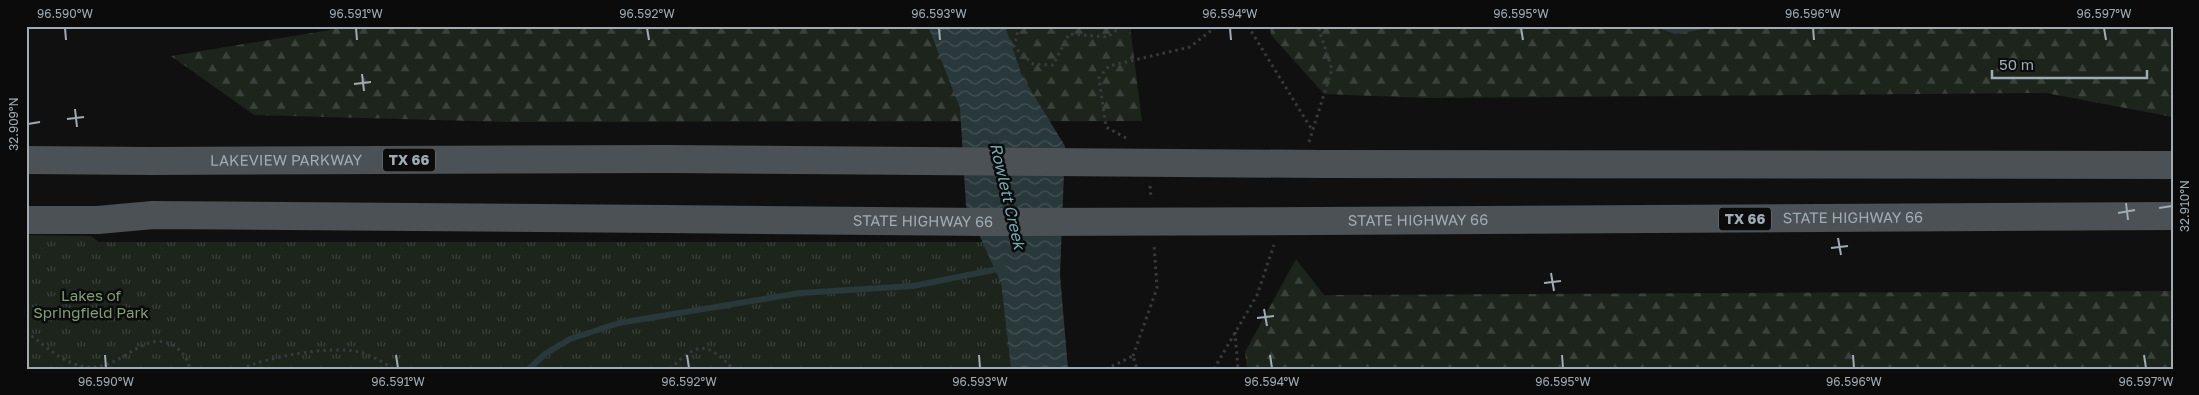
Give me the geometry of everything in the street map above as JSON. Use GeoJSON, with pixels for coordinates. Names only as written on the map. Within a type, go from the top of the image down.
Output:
{"type":"FeatureCollection","features":[{"type":"Feature","properties":{"kind":"main road","name":"LAKEVIEW PARKWAY"},"geometry":{"type":"LineString","coordinates":[[26,160],[152,162],[666,159],[1321,164],[2173,165]]}},
{"type":"Feature","properties":{"kind":"main road","name":"STATE HIGHWAY 66"},"geometry":{"type":"LineString","coordinates":[[26,220],[98,220],[153,215],[986,222],[2173,216]]}},
{"type":"Feature","properties":{"kind":"path"},"geometry":{"type":"LineString","coordinates":[[1019,26],[1014,47],[1033,64],[1053,65],[1069,34],[1108,37],[1121,26]]}},
{"type":"Feature","properties":{"kind":"path"},"geometry":{"type":"LineString","coordinates":[[1248,26],[1312,130]]}},
{"type":"Feature","properties":{"kind":"path"},"geometry":{"type":"LineString","coordinates":[[26,332],[47,350],[77,364],[93,367],[112,364],[144,344],[157,340],[169,343],[179,349],[186,357],[190,369]]}},
{"type":"Feature","properties":{"kind":"path"},"geometry":{"type":"LineString","coordinates":[[1235,332],[1238,369]]}},
{"type":"Feature","properties":{"kind":"path"},"geometry":{"type":"LineString","coordinates":[[670,369],[688,352],[707,349],[720,354],[733,369]]}},
{"type":"Feature","properties":{"kind":"path"},"geometry":{"type":"LineString","coordinates":[[241,369],[279,357],[346,350],[370,356],[394,369]]}},
{"type":"Feature","properties":{"kind":"path"},"geometry":{"type":"LineString","coordinates":[[1106,369],[1133,356],[1137,369]]}},
{"type":"Feature","properties":{"kind":"path"},"geometry":{"type":"LineString","coordinates":[[76,369],[77,364]]}},
{"type":"Feature","properties":{"kind":"green space"},"geometry":{"type":"Polygon","coordinates":[[[354,26],[1130,26],[1142,121],[509,122],[254,115],[171,56],[354,26]]]}},
{"type":"Feature","properties":{"kind":"green space"},"geometry":{"type":"Polygon","coordinates":[[[1270,26],[2173,26],[2173,117],[2046,93],[1426,98],[1324,94],[1271,35],[1270,26]]]}},
{"type":"Feature","properties":{"kind":"green space","name":"Lakes of Springfield Park"},"geometry":{"type":"Polygon","coordinates":[[[26,235],[91,236],[99,242],[985,242],[1001,283],[1011,369],[26,369],[26,235]]]}},
{"type":"Feature","properties":{"kind":"green space"},"geometry":{"type":"Polygon","coordinates":[[[1296,259],[1324,295],[2173,291],[2173,369],[1247,369],[1245,352],[1296,259]]]}},
{"type":"Feature","properties":{"kind":"water","name":"Rowlett Creek"},"geometry":{"type":"Polygon","coordinates":[[[928,26],[1005,26],[1022,76],[1065,146],[1060,275],[1068,369],[1011,369],[1001,283],[966,206],[960,108],[928,26]]]}},
{"type":"Feature","properties":{"kind":"waterway"},"geometry":{"type":"LineString","coordinates":[[1662,26],[1675,31],[1703,26]]}},
{"type":"Feature","properties":{"kind":"waterway"},"geometry":{"type":"LineString","coordinates":[[529,369],[545,354],[570,339],[619,323],[800,293],[913,286],[1003,268]]}}]}
